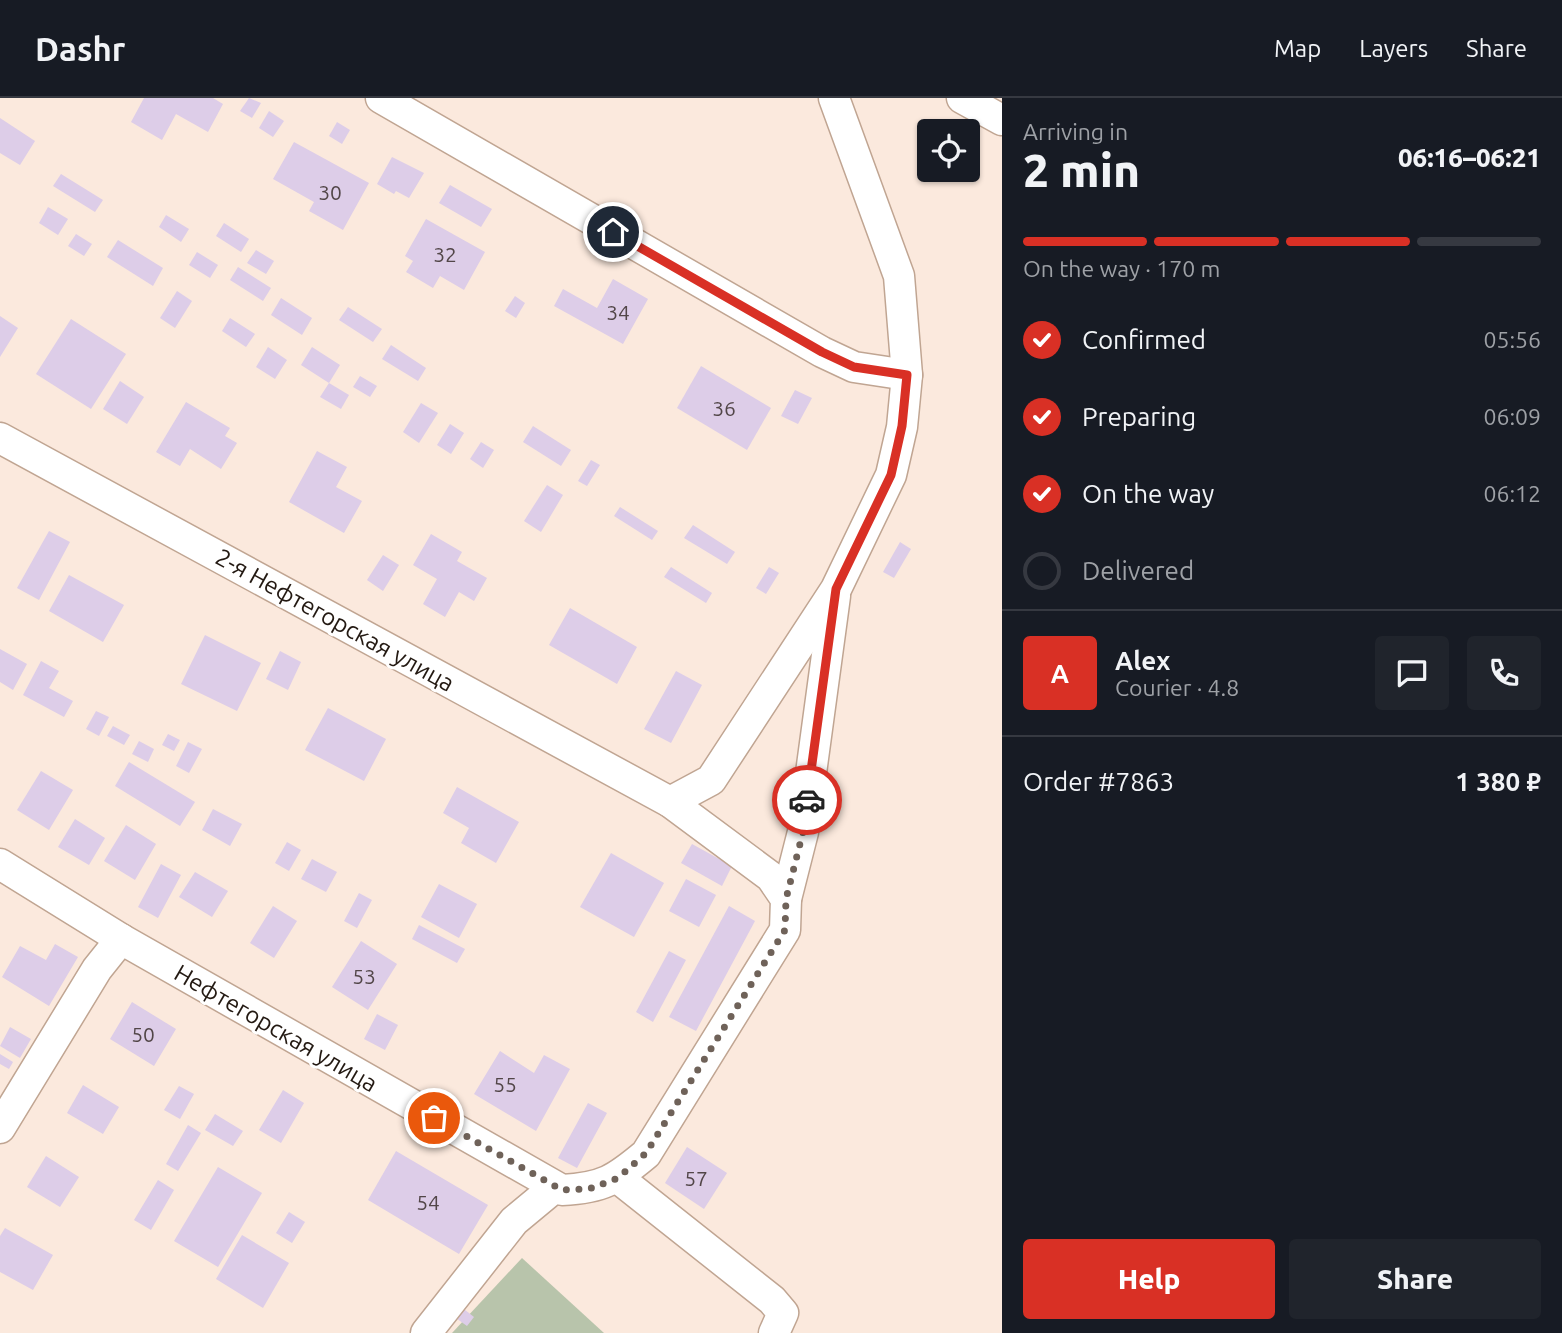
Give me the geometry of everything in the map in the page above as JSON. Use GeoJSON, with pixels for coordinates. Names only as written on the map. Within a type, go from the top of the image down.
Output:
{"type":"FeatureCollection","features":[{"type":"Feature","properties":{"kind":"street"},"geometry":{"type":"LineString","coordinates":[[381,98],[822,352],[854,367],[907,375]]}},
{"type":"Feature","properties":{"kind":"street"},"geometry":{"type":"LineString","coordinates":[[670,802],[711,780],[836,589],[891,475],[902,426],[907,375],[899,276],[834,98]]}},
{"type":"Feature","properties":{"kind":"street"},"geometry":{"type":"LineString","coordinates":[[961,98],[1002,120]]}},
{"type":"Feature","properties":{"kind":"street","name":"2-я Нефтегорская улица"},"geometry":{"type":"LineString","coordinates":[[0,438],[670,802],[771,877],[786,899]]}},
{"type":"Feature","properties":{"kind":"street"},"geometry":{"type":"LineString","coordinates":[[426,1333],[514,1221],[555,1187],[562,1190],[589,1189],[618,1178],[646,1153],[785,930],[786,899],[803,832],[836,589]]}},
{"type":"Feature","properties":{"kind":"street","name":"Нефтегорская улица"},"geometry":{"type":"LineString","coordinates":[[0,864],[121,939],[555,1187]]}},
{"type":"Feature","properties":{"kind":"street"},"geometry":{"type":"LineString","coordinates":[[0,1128],[97,969],[121,939]]}},
{"type":"Feature","properties":{"kind":"street"},"geometry":{"type":"LineString","coordinates":[[618,1178],[772,1300],[778,1323]]}},
{"type":"Feature","properties":{"kind":"green space"},"geometry":{"type":"Polygon","coordinates":[[[522,1258],[604,1333],[452,1333],[522,1258]]]}},
{"type":"Feature","properties":{"kind":"building"},"geometry":{"type":"Polygon","coordinates":[[[144,98],[213,98],[223,104],[208,132],[176,114],[162,140],[131,122],[144,98]]]}},
{"type":"Feature","properties":{"kind":"building"},"geometry":{"type":"Polygon","coordinates":[[[249,98],[261,103],[252,118],[240,111],[249,98]]]}},
{"type":"Feature","properties":{"kind":"building"},"geometry":{"type":"Polygon","coordinates":[[[269,111],[284,121],[273,137],[259,128],[269,111]]]}},
{"type":"Feature","properties":{"kind":"building"},"geometry":{"type":"Polygon","coordinates":[[[0,118],[35,141],[20,165],[0,153],[0,118]]]}},
{"type":"Feature","properties":{"kind":"building"},"geometry":{"type":"Polygon","coordinates":[[[337,122],[350,130],[342,144],[329,136],[337,122]]]}},
{"type":"Feature","properties":{"kind":"building"},"geometry":{"type":"Polygon","coordinates":[[[294,142],[369,183],[343,230],[309,211],[314,202],[273,179],[294,142]]]}},
{"type":"Feature","properties":{"kind":"building"},"geometry":{"type":"Polygon","coordinates":[[[392,157],[424,173],[409,198],[396,191],[394,194],[377,184],[392,157]]]}},
{"type":"Feature","properties":{"kind":"building"},"geometry":{"type":"Polygon","coordinates":[[[61,174],[103,200],[95,212],[53,186],[61,174]]]}},
{"type":"Feature","properties":{"kind":"building"},"geometry":{"type":"Polygon","coordinates":[[[450,185],[492,209],[481,227],[439,203],[450,185]]]}},
{"type":"Feature","properties":{"kind":"building"},"geometry":{"type":"Polygon","coordinates":[[[48,207],[68,219],[58,235],[39,223],[48,207]]]}},
{"type":"Feature","properties":{"kind":"building"},"geometry":{"type":"Polygon","coordinates":[[[166,215],[189,229],[181,242],[159,227],[166,215]]]}},
{"type":"Feature","properties":{"kind":"building"},"geometry":{"type":"Polygon","coordinates":[[[426,219],[485,252],[464,290],[440,276],[433,288],[406,272],[413,261],[405,256],[426,219]]]}},
{"type":"Feature","properties":{"kind":"building"},"geometry":{"type":"Polygon","coordinates":[[[224,223],[249,239],[241,252],[216,236],[224,223]]]}},
{"type":"Feature","properties":{"kind":"building"},"geometry":{"type":"Polygon","coordinates":[[[76,234],[92,244],[84,256],[68,246],[76,234]]]}},
{"type":"Feature","properties":{"kind":"building"},"geometry":{"type":"Polygon","coordinates":[[[118,240],[163,268],[153,286],[107,257],[118,240]]]}},
{"type":"Feature","properties":{"kind":"building"},"geometry":{"type":"Polygon","coordinates":[[[256,250],[274,261],[266,274],[247,263],[256,250]]]}},
{"type":"Feature","properties":{"kind":"building"},"geometry":{"type":"Polygon","coordinates":[[[197,252],[218,265],[210,278],[189,265],[197,252]]]}},
{"type":"Feature","properties":{"kind":"building"},"geometry":{"type":"Polygon","coordinates":[[[238,267],[271,288],[263,301],[230,280],[238,267]]]}},
{"type":"Feature","properties":{"kind":"building"},"geometry":{"type":"Polygon","coordinates":[[[613,279],[648,299],[623,344],[554,306],[563,289],[597,308],[613,279]]]}},
{"type":"Feature","properties":{"kind":"building"},"geometry":{"type":"Polygon","coordinates":[[[177,291],[192,301],[175,328],[160,318],[177,291]]]}},
{"type":"Feature","properties":{"kind":"building"},"geometry":{"type":"Polygon","coordinates":[[[515,296],[525,303],[516,318],[505,311],[515,296]]]}},
{"type":"Feature","properties":{"kind":"building"},"geometry":{"type":"Polygon","coordinates":[[[281,298],[312,318],[302,335],[271,315],[281,298]]]}},
{"type":"Feature","properties":{"kind":"building"},"geometry":{"type":"Polygon","coordinates":[[[348,307],[382,329],[373,342],[339,320],[348,307]]]}},
{"type":"Feature","properties":{"kind":"building"},"geometry":{"type":"Polygon","coordinates":[[[0,316],[18,328],[0,357],[0,316]]]}},
{"type":"Feature","properties":{"kind":"building"},"geometry":{"type":"Polygon","coordinates":[[[230,318],[255,334],[246,347],[222,331],[230,318]]]}},
{"type":"Feature","properties":{"kind":"building"},"geometry":{"type":"Polygon","coordinates":[[[71,319],[126,354],[91,409],[36,374],[71,319]]]}},
{"type":"Feature","properties":{"kind":"building"},"geometry":{"type":"Polygon","coordinates":[[[391,345],[426,368],[418,381],[382,359],[391,345]]]}},
{"type":"Feature","properties":{"kind":"building"},"geometry":{"type":"Polygon","coordinates":[[[268,347],[287,360],[275,379],[256,367],[268,347]]]}},
{"type":"Feature","properties":{"kind":"building"},"geometry":{"type":"Polygon","coordinates":[[[312,347],[340,365],[329,383],[301,365],[312,347]]]}},
{"type":"Feature","properties":{"kind":"building"},"geometry":{"type":"Polygon","coordinates":[[[701,366],[771,408],[747,450],[677,408],[701,366]]]}},
{"type":"Feature","properties":{"kind":"building"},"geometry":{"type":"Polygon","coordinates":[[[360,376],[377,386],[370,397],[353,387],[360,376]]]}},
{"type":"Feature","properties":{"kind":"building"},"geometry":{"type":"Polygon","coordinates":[[[120,381],[144,397],[127,424],[103,409],[120,381]]]}},
{"type":"Feature","properties":{"kind":"building"},"geometry":{"type":"Polygon","coordinates":[[[329,383],[349,395],[341,409],[320,397],[329,383]]]}},
{"type":"Feature","properties":{"kind":"building"},"geometry":{"type":"Polygon","coordinates":[[[795,390],[812,398],[798,424],[781,416],[795,390]]]}},
{"type":"Feature","properties":{"kind":"building"},"geometry":{"type":"Polygon","coordinates":[[[186,402],[230,428],[225,436],[237,443],[221,469],[190,449],[180,466],[156,452],[186,402]]]}},
{"type":"Feature","properties":{"kind":"building"},"geometry":{"type":"Polygon","coordinates":[[[421,403],[438,413],[419,443],[403,432],[421,403]]]}},
{"type":"Feature","properties":{"kind":"building"},"geometry":{"type":"Polygon","coordinates":[[[450,424],[464,433],[451,454],[437,445],[450,424]]]}},
{"type":"Feature","properties":{"kind":"building"},"geometry":{"type":"Polygon","coordinates":[[[533,426],[571,450],[561,466],[523,442],[533,426]]]}},
{"type":"Feature","properties":{"kind":"building"},"geometry":{"type":"Polygon","coordinates":[[[481,442],[494,450],[483,468],[470,459],[481,442]]]}},
{"type":"Feature","properties":{"kind":"building"},"geometry":{"type":"Polygon","coordinates":[[[317,451],[347,467],[336,487],[362,501],[344,533],[289,502],[317,451]]]}},
{"type":"Feature","properties":{"kind":"building"},"geometry":{"type":"Polygon","coordinates":[[[591,460],[600,465],[587,486],[578,481],[591,460]]]}},
{"type":"Feature","properties":{"kind":"building"},"geometry":{"type":"Polygon","coordinates":[[[547,485],[563,495],[541,532],[524,521],[547,485]]]}},
{"type":"Feature","properties":{"kind":"building"},"geometry":{"type":"Polygon","coordinates":[[[620,507],[658,531],[652,540],[614,516],[620,507]]]}},
{"type":"Feature","properties":{"kind":"building"},"geometry":{"type":"Polygon","coordinates":[[[693,525],[735,552],[727,564],[684,538],[693,525]]]}},
{"type":"Feature","properties":{"kind":"building"},"geometry":{"type":"Polygon","coordinates":[[[49,531],[70,542],[39,600],[17,588],[49,531]]]}},
{"type":"Feature","properties":{"kind":"building"},"geometry":{"type":"Polygon","coordinates":[[[431,534],[462,552],[457,561],[487,578],[474,601],[459,592],[445,617],[423,604],[437,579],[413,565],[431,534]]]}},
{"type":"Feature","properties":{"kind":"building"},"geometry":{"type":"Polygon","coordinates":[[[900,542],[911,549],[894,578],[883,572],[900,542]]]}},
{"type":"Feature","properties":{"kind":"building"},"geometry":{"type":"Polygon","coordinates":[[[383,555],[399,565],[383,591],[367,580],[383,555]]]}},
{"type":"Feature","properties":{"kind":"building"},"geometry":{"type":"Polygon","coordinates":[[[671,567],[712,593],[706,603],[664,577],[671,567]]]}},
{"type":"Feature","properties":{"kind":"building"},"geometry":{"type":"Polygon","coordinates":[[[769,567],[779,573],[766,594],[756,588],[769,567]]]}},
{"type":"Feature","properties":{"kind":"building"},"geometry":{"type":"Polygon","coordinates":[[[69,575],[124,605],[103,642],[49,611],[69,575]]]}},
{"type":"Feature","properties":{"kind":"building"},"geometry":{"type":"Polygon","coordinates":[[[570,608],[637,647],[617,684],[549,645],[570,608]]]}},
{"type":"Feature","properties":{"kind":"building"},"geometry":{"type":"Polygon","coordinates":[[[205,635],[261,663],[237,711],[181,684],[205,635]]]}},
{"type":"Feature","properties":{"kind":"building"},"geometry":{"type":"Polygon","coordinates":[[[0,649],[27,664],[13,690],[0,682],[0,649]]]}},
{"type":"Feature","properties":{"kind":"building"},"geometry":{"type":"Polygon","coordinates":[[[280,651],[301,662],[288,690],[266,679],[280,651]]]}},
{"type":"Feature","properties":{"kind":"building"},"geometry":{"type":"Polygon","coordinates":[[[41,661],[59,671],[49,688],[73,701],[64,717],[23,695],[41,661]]]}},
{"type":"Feature","properties":{"kind":"building"},"geometry":{"type":"Polygon","coordinates":[[[676,671],[702,685],[671,743],[644,729],[676,671]]]}},
{"type":"Feature","properties":{"kind":"building"},"geometry":{"type":"Polygon","coordinates":[[[328,708],[386,739],[364,781],[305,750],[328,708]]]}},
{"type":"Feature","properties":{"kind":"building"},"geometry":{"type":"Polygon","coordinates":[[[96,711],[109,717],[99,736],[86,729],[96,711]]]}},
{"type":"Feature","properties":{"kind":"building"},"geometry":{"type":"Polygon","coordinates":[[[113,726],[130,735],[124,745],[107,736],[113,726]]]}},
{"type":"Feature","properties":{"kind":"building"},"geometry":{"type":"Polygon","coordinates":[[[168,734],[180,740],[174,751],[162,745],[168,734]]]}},
{"type":"Feature","properties":{"kind":"building"},"geometry":{"type":"Polygon","coordinates":[[[139,741],[154,749],[148,762],[132,754],[139,741]]]}},
{"type":"Feature","properties":{"kind":"building"},"geometry":{"type":"Polygon","coordinates":[[[188,742],[202,749],[189,773],[176,766],[188,742]]]}},
{"type":"Feature","properties":{"kind":"building"},"geometry":{"type":"Polygon","coordinates":[[[129,762],[195,802],[180,826],[115,786],[129,762]]]}},
{"type":"Feature","properties":{"kind":"building"},"geometry":{"type":"Polygon","coordinates":[[[41,771],[73,790],[49,830],[17,810],[41,771]]]}},
{"type":"Feature","properties":{"kind":"building"},"geometry":{"type":"Polygon","coordinates":[[[457,787],[519,822],[496,863],[461,843],[469,828],[443,813],[457,787]]]}},
{"type":"Feature","properties":{"kind":"building"},"geometry":{"type":"Polygon","coordinates":[[[213,809],[242,824],[230,846],[202,830],[213,809]]]}},
{"type":"Feature","properties":{"kind":"building"},"geometry":{"type":"Polygon","coordinates":[[[75,819],[105,838],[89,865],[58,847],[75,819]]]}},
{"type":"Feature","properties":{"kind":"building"},"geometry":{"type":"Polygon","coordinates":[[[126,825],[156,844],[135,880],[104,861],[126,825]]]}},
{"type":"Feature","properties":{"kind":"building"},"geometry":{"type":"Polygon","coordinates":[[[287,842],[301,850],[289,871],[275,863],[287,842]]]}},
{"type":"Feature","properties":{"kind":"building"},"geometry":{"type":"Polygon","coordinates":[[[692,844],[732,866],[722,886],[681,863],[692,844]]]}},
{"type":"Feature","properties":{"kind":"building"},"geometry":{"type":"Polygon","coordinates":[[[611,853],[664,883],[634,937],[580,907],[611,853]]]}},
{"type":"Feature","properties":{"kind":"building"},"geometry":{"type":"Polygon","coordinates":[[[312,859],[337,872],[326,892],[301,879],[312,859]]]}},
{"type":"Feature","properties":{"kind":"building"},"geometry":{"type":"Polygon","coordinates":[[[161,864],[181,875],[158,918],[138,907],[161,864]]]}},
{"type":"Feature","properties":{"kind":"building"},"geometry":{"type":"Polygon","coordinates":[[[195,872],[228,891],[212,917],[179,897],[195,872]]]}},
{"type":"Feature","properties":{"kind":"building"},"geometry":{"type":"Polygon","coordinates":[[[686,879],[716,895],[699,927],[669,911],[686,879]]]}},
{"type":"Feature","properties":{"kind":"building"},"geometry":{"type":"Polygon","coordinates":[[[439,884],[477,904],[459,938],[421,917],[439,884]]]}},
{"type":"Feature","properties":{"kind":"building"},"geometry":{"type":"Polygon","coordinates":[[[359,893],[372,900],[357,928],[344,921],[359,893]]]}},
{"type":"Feature","properties":{"kind":"building"},"geometry":{"type":"Polygon","coordinates":[[[273,906],[297,921],[274,958],[250,943],[273,906]]]}},
{"type":"Feature","properties":{"kind":"building"},"geometry":{"type":"Polygon","coordinates":[[[729,906],[755,921],[696,1031],[669,1017],[729,906]]]}},
{"type":"Feature","properties":{"kind":"building"},"geometry":{"type":"Polygon","coordinates":[[[419,925],[465,949],[457,963],[412,939],[419,925]]]}},
{"type":"Feature","properties":{"kind":"building"},"geometry":{"type":"Polygon","coordinates":[[[361,941],[397,964],[368,1010],[332,987],[361,941]]]}},
{"type":"Feature","properties":{"kind":"building"},"geometry":{"type":"Polygon","coordinates":[[[55,944],[78,957],[49,1006],[2,977],[20,946],[46,960],[55,944]]]}},
{"type":"Feature","properties":{"kind":"building"},"geometry":{"type":"Polygon","coordinates":[[[669,951],[686,960],[653,1022],[636,1012],[669,951]]]}},
{"type":"Feature","properties":{"kind":"building"},"geometry":{"type":"Polygon","coordinates":[[[132,1002],[176,1029],[154,1066],[110,1039],[132,1002]]]}},
{"type":"Feature","properties":{"kind":"building"},"geometry":{"type":"Polygon","coordinates":[[[377,1014],[398,1025],[385,1050],[364,1039],[377,1014]]]}},
{"type":"Feature","properties":{"kind":"building"},"geometry":{"type":"Polygon","coordinates":[[[10,1027],[31,1039],[20,1058],[0,1046],[10,1027]]]}},
{"type":"Feature","properties":{"kind":"building"},"geometry":{"type":"Polygon","coordinates":[[[500,1051],[534,1073],[544,1055],[570,1069],[536,1131],[474,1094],[500,1051]]]}},
{"type":"Feature","properties":{"kind":"building"},"geometry":{"type":"Polygon","coordinates":[[[0,1054],[13,1062],[9,1069],[0,1064],[0,1054]]]}},
{"type":"Feature","properties":{"kind":"building"},"geometry":{"type":"Polygon","coordinates":[[[83,1085],[119,1107],[103,1134],[67,1113],[83,1085]]]}},
{"type":"Feature","properties":{"kind":"building"},"geometry":{"type":"Polygon","coordinates":[[[179,1086],[194,1094],[180,1119],[164,1110],[179,1086]]]}},
{"type":"Feature","properties":{"kind":"building"},"geometry":{"type":"Polygon","coordinates":[[[283,1090],[304,1103],[281,1143],[259,1130],[283,1090]]]}},
{"type":"Feature","properties":{"kind":"building"},"geometry":{"type":"Polygon","coordinates":[[[588,1103],[607,1113],[577,1168],[558,1158],[588,1103]]]}},
{"type":"Feature","properties":{"kind":"building"},"geometry":{"type":"Polygon","coordinates":[[[215,1114],[243,1131],[233,1146],[205,1130],[215,1114]]]}},
{"type":"Feature","properties":{"kind":"building"},"geometry":{"type":"Polygon","coordinates":[[[188,1125],[201,1133],[178,1171],[166,1164],[188,1125]]]}},
{"type":"Feature","properties":{"kind":"building"},"geometry":{"type":"Polygon","coordinates":[[[687,1147],[727,1173],[704,1209],[665,1183],[687,1147]]]}},
{"type":"Feature","properties":{"kind":"building"},"geometry":{"type":"Polygon","coordinates":[[[396,1151],[488,1205],[459,1254],[368,1200],[396,1151]]]}},
{"type":"Feature","properties":{"kind":"building"},"geometry":{"type":"Polygon","coordinates":[[[46,1156],[79,1177],[60,1207],[27,1187],[46,1156]]]}},
{"type":"Feature","properties":{"kind":"building"},"geometry":{"type":"Polygon","coordinates":[[[218,1167],[262,1193],[218,1267],[174,1241],[218,1167]]]}},
{"type":"Feature","properties":{"kind":"building"},"geometry":{"type":"Polygon","coordinates":[[[158,1180],[174,1190],[151,1230],[134,1220],[158,1180]]]}},
{"type":"Feature","properties":{"kind":"building"},"geometry":{"type":"Polygon","coordinates":[[[289,1212],[305,1222],[292,1243],[276,1233],[289,1212]]]}},
{"type":"Feature","properties":{"kind":"building"},"geometry":{"type":"Polygon","coordinates":[[[5,1228],[53,1255],[33,1290],[0,1272],[0,1236],[5,1228]]]}},
{"type":"Feature","properties":{"kind":"building"},"geometry":{"type":"Polygon","coordinates":[[[242,1235],[289,1263],[263,1308],[216,1279],[242,1235]]]}},
{"type":"Feature","properties":{"kind":"building"},"geometry":{"type":"Polygon","coordinates":[[[460,1306],[474,1317],[467,1326],[453,1316],[460,1306]]]}},
{"type":"Feature","properties":{"kind":"way so far"},"geometry":{"type":"LineString","coordinates":[[434,1118],[562,1190],[589,1189],[618,1178],[646,1153],[785,930],[786,899],[803,832],[807,800]]}},
{"type":"Feature","properties":{"kind":"route"},"geometry":{"type":"LineString","coordinates":[[613,232],[822,352],[854,367],[907,375],[902,426],[891,475],[836,589],[807,800]]}}]}
